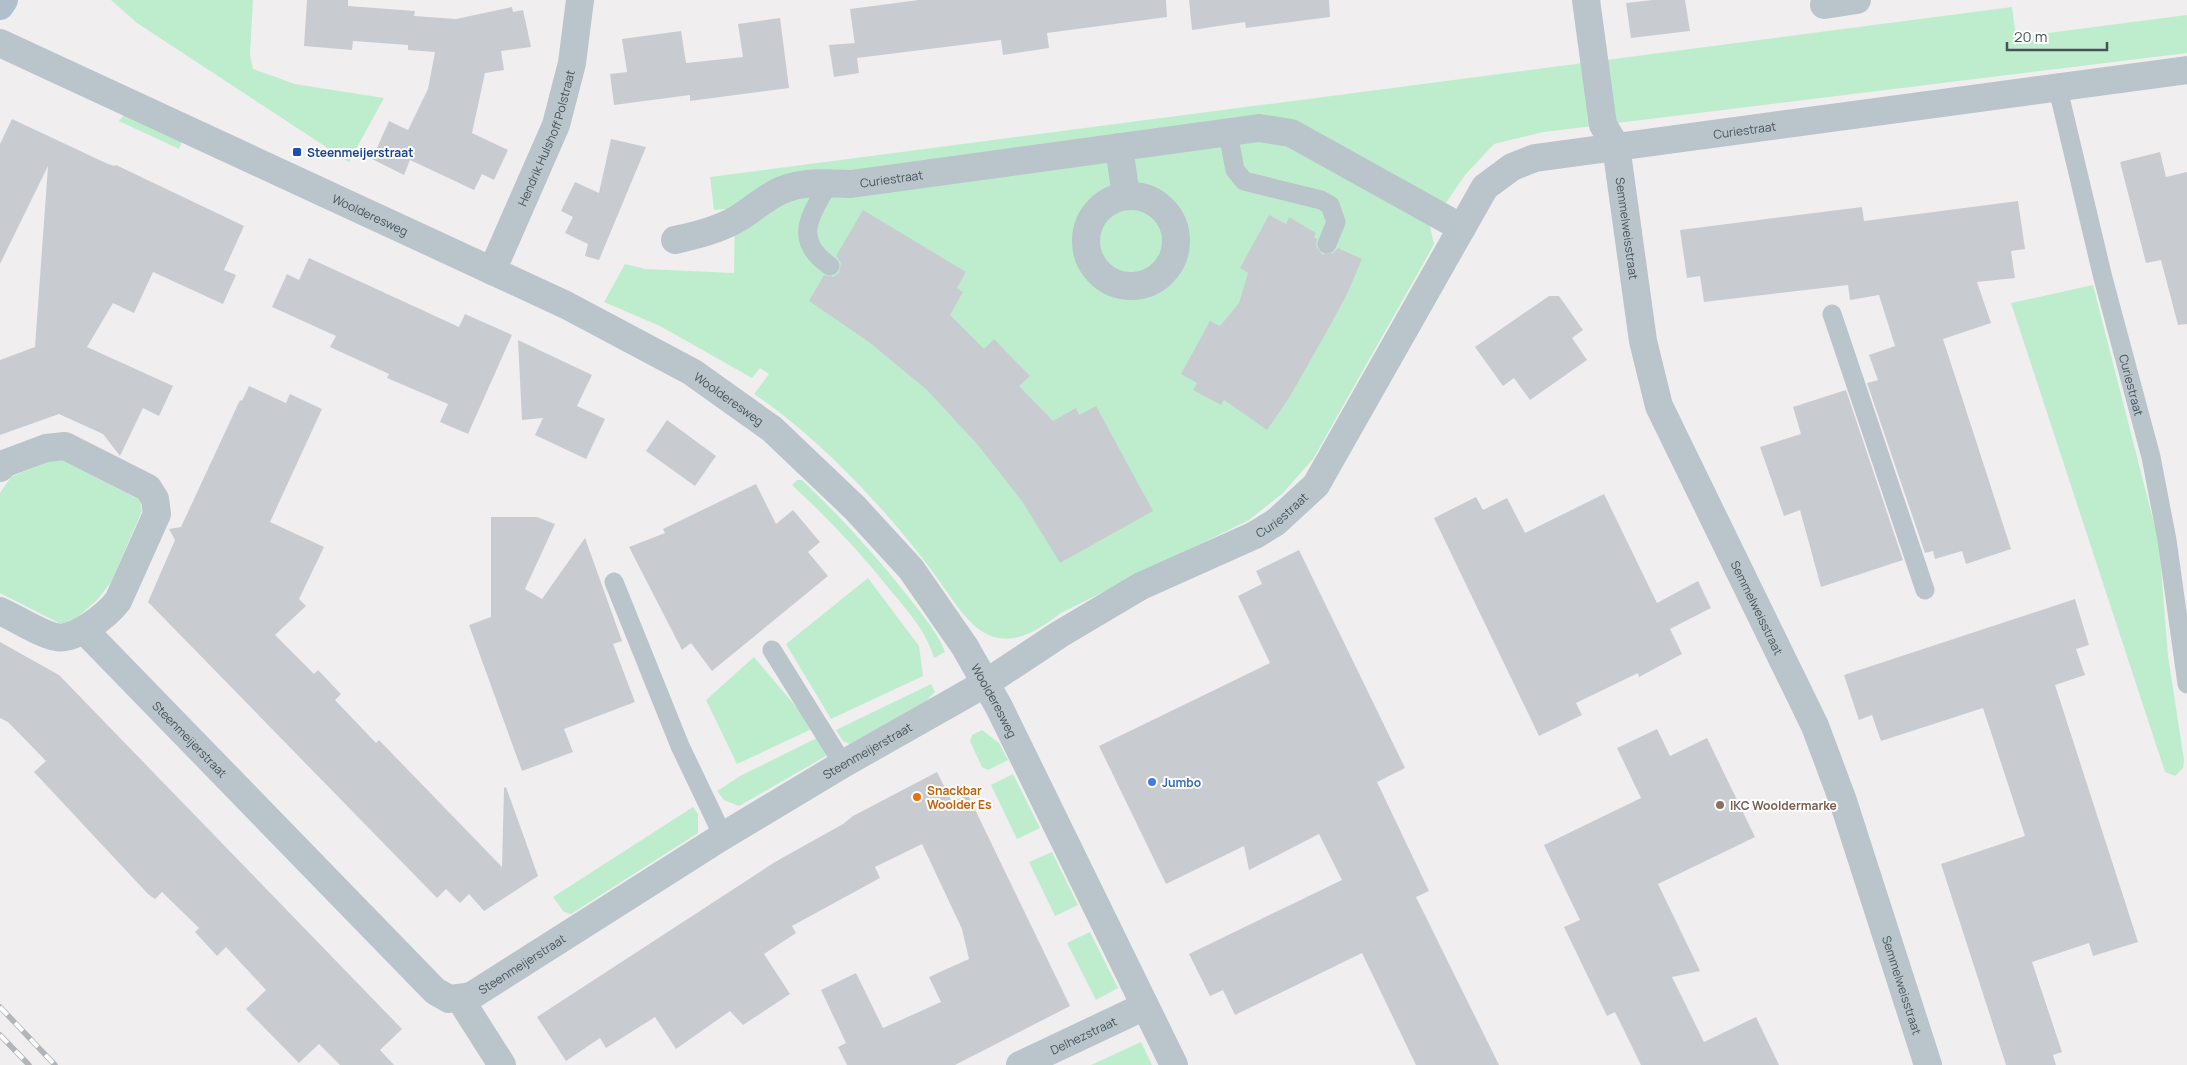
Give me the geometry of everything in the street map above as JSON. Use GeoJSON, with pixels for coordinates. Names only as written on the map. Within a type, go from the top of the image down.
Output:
{"type":"FeatureCollection","features":[{"type":"Feature","properties":{"kind":"main road"},"geometry":{"type":"LineString","coordinates":[[0,6],[4,0]]}},
{"type":"Feature","properties":{"kind":"street"},"geometry":{"type":"LineString","coordinates":[[1586,0],[1603,125],[1616,146]]}},
{"type":"Feature","properties":{"kind":"street"},"geometry":{"type":"LineString","coordinates":[[1824,5],[1857,0]]}},
{"type":"Feature","properties":{"kind":"street","name":"Hendrik Hulshoff Polstraat"},"geometry":{"type":"LineString","coordinates":[[492,271],[556,124],[586,1]]}},
{"type":"Feature","properties":{"kind":"street","name":"Woolderesweg"},"geometry":{"type":"LineString","coordinates":[[0,43],[617,331],[692,372],[772,429],[855,508],[911,569],[965,647],[986,683],[1174,1065]]}},
{"type":"Feature","properties":{"kind":"street","name":"Curiestraat"},"geometry":{"type":"LineString","coordinates":[[986,683],[1060,634],[1141,586],[1255,535],[1276,522],[1297,505],[1316,485],[1485,187],[1512,167],[1535,158],[1616,146],[2058,89],[2187,70]]}},
{"type":"Feature","properties":{"kind":"street","name":"Curiestraat"},"geometry":{"type":"LineString","coordinates":[[676,240],[708,232],[737,219],[762,201],[782,190],[811,183],[851,184],[1259,128],[1291,133],[1462,228]]}},
{"type":"Feature","properties":{"kind":"street","name":"Semmelweisstraat"},"geometry":{"type":"LineString","coordinates":[[1616,146],[1643,341],[1659,406],[1815,726],[1846,810],[1928,1065]]}},
{"type":"Feature","properties":{"kind":"street"},"geometry":{"type":"LineString","coordinates":[[1119,147],[1126,196]]}},
{"type":"Feature","properties":{"kind":"street"},"geometry":{"type":"LineString","coordinates":[[0,468],[6,463],[46,448],[65,446],[148,488],[155,500],[157,514],[118,601],[112,609],[84,630],[69,636],[56,638],[0,611]]}},
{"type":"Feature","properties":{"kind":"street","name":"Steenmeijerstraat"},"geometry":{"type":"LineString","coordinates":[[84,630],[435,991],[449,999],[472,996],[500,980],[723,836],[843,764],[986,683]]}},
{"type":"Feature","properties":{"kind":"street"},"geometry":{"type":"LineString","coordinates":[[460,999],[502,1065]]}},
{"type":"Feature","properties":{"kind":"street","name":"Delhezstraat"},"geometry":{"type":"LineString","coordinates":[[1020,1065],[1145,1006]]}},
{"type":"Feature","properties":{"kind":"lane","name":"Curiestraat"},"geometry":{"type":"LineString","coordinates":[[2058,89],[2100,268],[2151,458],[2167,540],[2187,684]]}},
{"type":"Feature","properties":{"kind":"lane"},"geometry":{"type":"LineString","coordinates":[[1228,133],[1235,170],[1244,181],[1321,200],[1330,205],[1336,222],[1327,244]]}},
{"type":"Feature","properties":{"kind":"lane"},"geometry":{"type":"LineString","coordinates":[[829,183],[814,207],[807,228],[807,242],[814,253],[830,266]]}},
{"type":"Feature","properties":{"kind":"lane"},"geometry":{"type":"LineString","coordinates":[[1832,314],[1924,590]]}},
{"type":"Feature","properties":{"kind":"lane"},"geometry":{"type":"LineString","coordinates":[[614,582],[680,746],[723,836]]}},
{"type":"Feature","properties":{"kind":"lane"},"geometry":{"type":"LineString","coordinates":[[772,650],[843,764]]}},
{"type":"Feature","properties":{"kind":"green space"},"geometry":{"type":"Polygon","coordinates":[[[111,0],[253,0],[250,55],[253,69],[295,84],[384,98],[349,162],[137,23],[111,0]]]}},
{"type":"Feature","properties":{"kind":"green space"},"geometry":{"type":"Polygon","coordinates":[[[2012,7],[2016,37],[2187,15],[2187,53],[1544,132],[1494,144],[1465,175],[1430,226],[1434,244],[1427,257],[1313,459],[1283,493],[1249,520],[1061,613],[1032,632],[1016,638],[999,638],[989,635],[972,624],[901,531],[878,505],[805,433],[754,394],[769,374],[760,368],[752,378],[660,326],[604,302],[625,264],[645,269],[734,273],[735,208],[714,210],[710,177],[2012,7]]]}},
{"type":"Feature","properties":{"kind":"green space"},"geometry":{"type":"Polygon","coordinates":[[[124,115],[182,141],[179,149],[119,121],[124,115]]]}},
{"type":"Feature","properties":{"kind":"green space"},"geometry":{"type":"Polygon","coordinates":[[[2093,285],[2159,543],[2168,656],[2184,760],[2183,768],[2175,776],[2165,772],[2011,303],[2093,285]]]}},
{"type":"Feature","properties":{"kind":"green space"},"geometry":{"type":"Polygon","coordinates":[[[62,460],[140,500],[142,511],[111,582],[98,599],[71,623],[59,623],[0,593],[0,493],[11,477],[49,461],[62,460]]]}},
{"type":"Feature","properties":{"kind":"green space"},"geometry":{"type":"Polygon","coordinates":[[[797,480],[802,480],[817,494],[872,553],[925,618],[945,652],[934,658],[927,640],[910,614],[856,549],[792,485],[797,480]]]}},
{"type":"Feature","properties":{"kind":"green space"},"geometry":{"type":"Polygon","coordinates":[[[868,578],[919,646],[923,676],[831,719],[786,644],[868,578]]]}},
{"type":"Feature","properties":{"kind":"green space"},"geometry":{"type":"Polygon","coordinates":[[[754,657],[814,728],[737,764],[706,700],[754,657]]]}},
{"type":"Feature","properties":{"kind":"green space"},"geometry":{"type":"Polygon","coordinates":[[[931,684],[935,692],[926,701],[850,744],[843,741],[836,730],[931,684]]]}},
{"type":"Feature","properties":{"kind":"green space"},"geometry":{"type":"Polygon","coordinates":[[[982,730],[999,743],[1008,760],[988,770],[982,767],[970,741],[972,735],[982,730]]]}},
{"type":"Feature","properties":{"kind":"green space"},"geometry":{"type":"Polygon","coordinates":[[[819,737],[828,752],[826,756],[739,806],[724,800],[717,791],[742,775],[819,737]]]}},
{"type":"Feature","properties":{"kind":"green space"},"geometry":{"type":"Polygon","coordinates":[[[1013,774],[1040,828],[1017,839],[991,785],[1013,774]]]}},
{"type":"Feature","properties":{"kind":"green space"},"geometry":{"type":"Polygon","coordinates":[[[693,807],[698,814],[698,833],[571,914],[564,912],[553,897],[693,807]]]}},
{"type":"Feature","properties":{"kind":"green space"},"geometry":{"type":"Polygon","coordinates":[[[1052,852],[1078,905],[1055,916],[1029,862],[1052,852]]]}},
{"type":"Feature","properties":{"kind":"green space"},"geometry":{"type":"Polygon","coordinates":[[[1090,932],[1118,988],[1096,1000],[1067,943],[1090,932]]]}},
{"type":"Feature","properties":{"kind":"green space"},"geometry":{"type":"Polygon","coordinates":[[[1141,1042],[1152,1065],[1091,1065],[1141,1042]]]}},
{"type":"Feature","properties":{"kind":"building"},"geometry":{"type":"Polygon","coordinates":[[[307,0],[348,0],[348,6],[415,11],[414,16],[456,19],[512,7],[513,12],[523,10],[531,47],[501,51],[504,70],[485,73],[472,133],[508,150],[494,180],[482,174],[474,190],[410,160],[404,175],[372,159],[389,121],[408,130],[428,89],[435,52],[408,50],[408,45],[353,41],[352,50],[304,46],[307,0]]]}},
{"type":"Feature","properties":{"kind":"building"},"geometry":{"type":"Polygon","coordinates":[[[919,0],[1166,0],[1167,17],[1047,33],[1049,48],[1003,55],[1001,40],[857,58],[859,73],[834,77],[829,45],[855,43],[850,9],[919,0]]]}},
{"type":"Feature","properties":{"kind":"building"},"geometry":{"type":"Polygon","coordinates":[[[1189,0],[1329,0],[1330,17],[1246,28],[1245,22],[1192,30],[1189,0]]]}},
{"type":"Feature","properties":{"kind":"building"},"geometry":{"type":"Polygon","coordinates":[[[1653,0],[1685,0],[1690,31],[1631,38],[1626,3],[1653,0]]]}},
{"type":"Feature","properties":{"kind":"building"},"geometry":{"type":"Polygon","coordinates":[[[780,18],[789,88],[690,101],[690,95],[614,105],[610,74],[627,72],[622,39],[681,31],[686,63],[743,57],[738,24],[780,18]]]}},
{"type":"Feature","properties":{"kind":"building"},"geometry":{"type":"Polygon","coordinates":[[[12,119],[108,164],[116,165],[244,226],[224,270],[236,275],[223,304],[153,272],[134,313],[113,303],[87,347],[173,386],[159,416],[143,408],[120,456],[103,434],[59,414],[0,435],[0,360],[35,347],[48,166],[0,264],[0,144],[12,119]]]}},
{"type":"Feature","properties":{"kind":"building"},"geometry":{"type":"Polygon","coordinates":[[[611,139],[646,147],[599,260],[585,256],[588,244],[565,233],[573,217],[561,211],[575,182],[599,193],[611,139]]]}},
{"type":"Feature","properties":{"kind":"building"},"geometry":{"type":"Polygon","coordinates":[[[2160,152],[2166,177],[2187,172],[2187,324],[2178,325],[2161,260],[2146,263],[2120,162],[2160,152]]]}},
{"type":"Feature","properties":{"kind":"building"},"geometry":{"type":"Polygon","coordinates":[[[2018,201],[2025,249],[2011,251],[2015,278],[1977,282],[1991,323],[1943,339],[2011,549],[1966,564],[1962,551],[1935,559],[1933,551],[1925,553],[1867,383],[1878,380],[1869,355],[1895,346],[1879,295],[1850,300],[1848,285],[1704,302],[1700,276],[1687,278],[1680,230],[1862,207],[1864,221],[2018,201]]]}},
{"type":"Feature","properties":{"kind":"building"},"geometry":{"type":"Polygon","coordinates":[[[863,210],[966,272],[957,288],[963,292],[950,315],[984,349],[994,339],[1030,376],[1019,386],[1053,421],[1076,408],[1079,415],[1096,406],[1153,511],[1060,563],[1022,501],[977,444],[927,390],[869,342],[809,301],[824,275],[833,277],[839,273],[841,263],[836,256],[863,210]]]}},
{"type":"Feature","properties":{"kind":"building"},"geometry":{"type":"Polygon","coordinates":[[[1269,215],[1286,224],[1289,217],[1316,233],[1314,237],[1317,239],[1316,246],[1322,254],[1333,253],[1338,248],[1362,259],[1347,294],[1326,333],[1289,398],[1267,430],[1224,400],[1221,405],[1193,390],[1197,383],[1181,374],[1210,321],[1220,326],[1239,303],[1248,273],[1240,268],[1269,215]]]}},
{"type":"Feature","properties":{"kind":"building"},"geometry":{"type":"Polygon","coordinates":[[[309,258],[459,327],[465,314],[512,335],[468,434],[440,422],[448,404],[387,378],[389,374],[330,347],[336,336],[272,307],[287,274],[299,280],[309,258]]]}},
{"type":"Feature","properties":{"kind":"building"},"geometry":{"type":"Polygon","coordinates":[[[1549,296],[1559,296],[1583,330],[1572,338],[1587,360],[1530,400],[1514,378],[1503,386],[1475,347],[1549,296]]]}},
{"type":"Feature","properties":{"kind":"building"},"geometry":{"type":"Polygon","coordinates":[[[518,340],[592,375],[577,406],[605,419],[586,459],[535,435],[543,418],[522,420],[518,340]]]}},
{"type":"Feature","properties":{"kind":"building"},"geometry":{"type":"Polygon","coordinates":[[[249,386],[286,403],[290,394],[322,409],[270,522],[324,547],[299,599],[306,606],[275,635],[314,674],[318,670],[341,694],[335,700],[376,743],[379,740],[502,867],[504,788],[506,787],[538,876],[484,911],[469,894],[460,903],[446,889],[437,898],[148,602],[175,540],[169,529],[181,527],[240,400],[242,401],[249,386]]]}},
{"type":"Feature","properties":{"kind":"building"},"geometry":{"type":"Polygon","coordinates":[[[1846,390],[1903,560],[1821,587],[1800,510],[1784,516],[1760,447],[1801,434],[1793,407],[1846,390]]]}},
{"type":"Feature","properties":{"kind":"building"},"geometry":{"type":"Polygon","coordinates":[[[667,420],[716,456],[695,486],[646,451],[667,420]]]}},
{"type":"Feature","properties":{"kind":"building"},"geometry":{"type":"Polygon","coordinates":[[[756,484],[776,524],[793,510],[820,542],[808,552],[828,576],[712,671],[691,643],[682,650],[629,547],[665,533],[663,529],[756,484]]]}},
{"type":"Feature","properties":{"kind":"building"},"geometry":{"type":"Polygon","coordinates":[[[1604,494],[1657,603],[1698,581],[1711,608],[1670,629],[1682,654],[1639,677],[1638,673],[1576,703],[1582,715],[1539,736],[1434,518],[1476,497],[1483,510],[1507,498],[1525,533],[1604,494]]]}},
{"type":"Feature","properties":{"kind":"building"},"geometry":{"type":"Polygon","coordinates":[[[491,517],[537,517],[555,524],[525,589],[542,599],[585,538],[622,641],[613,644],[635,702],[564,729],[573,752],[522,771],[469,625],[491,617],[491,517]]]}},
{"type":"Feature","properties":{"kind":"building"},"geometry":{"type":"Polygon","coordinates":[[[1299,550],[1405,768],[1377,782],[1429,891],[1416,897],[1499,1065],[1416,1065],[1362,953],[1235,1015],[1223,990],[1210,996],[1189,954],[1342,880],[1319,834],[1249,870],[1244,846],[1166,884],[1099,746],[1270,663],[1238,596],[1262,584],[1256,571],[1299,550]]]}},
{"type":"Feature","properties":{"kind":"building"},"geometry":{"type":"Polygon","coordinates":[[[2075,599],[2089,645],[2076,649],[2085,675],[2055,685],[2138,942],[2093,956],[2089,943],[2032,962],[2062,1052],[2053,1055],[2056,1065],[2006,1065],[1941,864],[2025,836],[1983,708],[1881,741],[1872,715],[1859,720],[1844,675],[2075,599]]]}},
{"type":"Feature","properties":{"kind":"building"},"geometry":{"type":"Polygon","coordinates":[[[0,642],[59,675],[402,1029],[380,1050],[394,1065],[340,1065],[319,1044],[299,1063],[246,1009],[266,990],[226,947],[217,956],[195,932],[199,928],[162,892],[155,899],[148,894],[34,772],[46,761],[8,722],[0,718],[0,642]]]}},
{"type":"Feature","properties":{"kind":"building"},"geometry":{"type":"Polygon","coordinates":[[[1657,729],[1670,756],[1707,738],[1755,837],[1658,884],[1700,971],[1672,977],[1704,1042],[1756,1017],[1779,1065],[1641,1065],[1615,1012],[1607,1016],[1564,927],[1580,920],[1544,845],[1641,798],[1617,748],[1657,729]]]}},
{"type":"Feature","properties":{"kind":"building"},"geometry":{"type":"Polygon","coordinates":[[[937,772],[952,802],[968,795],[1070,1006],[955,1065],[847,1065],[838,1047],[846,1043],[821,990],[856,973],[883,1028],[941,1002],[929,977],[969,959],[962,929],[922,844],[875,867],[880,878],[792,926],[796,933],[764,954],[790,994],[743,1025],[730,1011],[676,1049],[655,1017],[606,1048],[600,1038],[566,1061],[537,1017],[775,862],[843,824],[853,816],[937,772]]]}},
{"type":"Feature","properties":{"kind":"railway"},"geometry":{"type":"LineString","coordinates":[[0,1007],[55,1065]]}},
{"type":"Feature","properties":{"kind":"railway"},"geometry":{"type":"LineString","coordinates":[[0,1035],[29,1065]]}},
{"type":"Feature","properties":{"kind":"place","name":"Steenmeijerstraat"},"geometry":{"type":"Point","coordinates":[297,152]}},
{"type":"Feature","properties":{"kind":"place","name":"Jumbo"},"geometry":{"type":"Point","coordinates":[1152,782]}},
{"type":"Feature","properties":{"kind":"place","name":"Snackbar Woolder Es"},"geometry":{"type":"Point","coordinates":[917,797]}},
{"type":"Feature","properties":{"kind":"place","name":"IKC Wooldermarke"},"geometry":{"type":"Point","coordinates":[1720,805]}}]}
